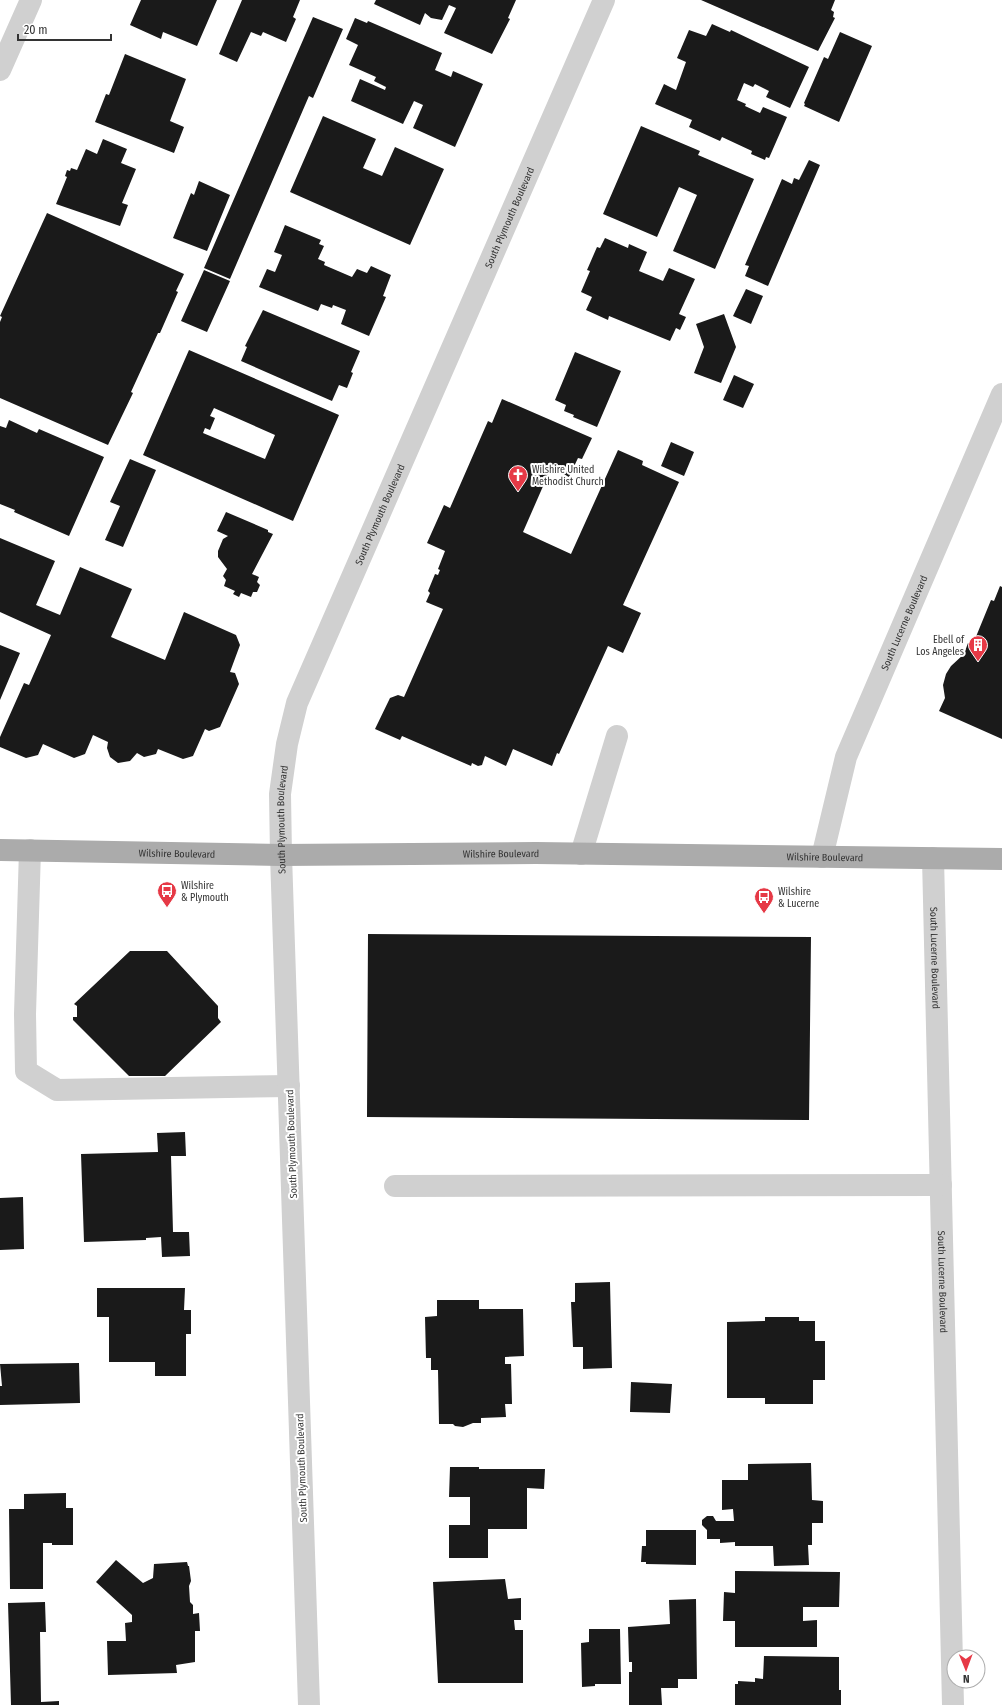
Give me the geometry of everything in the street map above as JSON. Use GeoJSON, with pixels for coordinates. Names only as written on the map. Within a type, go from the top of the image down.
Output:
{"type":"FeatureCollection","features":[{"type":"Feature","properties":{"kind":"main road","name":"Wilshire Boulevard"},"geometry":{"type":"LineString","coordinates":[[0,850],[281,855],[581,854],[1002,859]]}},
{"type":"Feature","properties":{"kind":"street"},"geometry":{"type":"LineString","coordinates":[[0,70],[31,0]]}},
{"type":"Feature","properties":{"kind":"street","name":"South Plymouth Boulevard"},"geometry":{"type":"LineString","coordinates":[[309,1705],[281,855],[280,794],[287,744],[297,704],[604,0]]}},
{"type":"Feature","properties":{"kind":"street","name":"South Lucerne Boulevard"},"geometry":{"type":"LineString","coordinates":[[822,857],[846,757],[1002,394]]}},
{"type":"Feature","properties":{"kind":"street"},"geometry":{"type":"LineString","coordinates":[[581,854],[617,736]]}},
{"type":"Feature","properties":{"kind":"street"},"geometry":{"type":"LineString","coordinates":[[30,850],[25,1014],[26,1071],[57,1090],[289,1086]]}},
{"type":"Feature","properties":{"kind":"street","name":"South Lucerne Boulevard"},"geometry":{"type":"LineString","coordinates":[[933,858],[953,1705]]}},
{"type":"Feature","properties":{"kind":"street"},"geometry":{"type":"LineString","coordinates":[[396,1186],[941,1185]]}},
{"type":"Feature","properties":{"kind":"building"},"geometry":{"type":"Polygon","coordinates":[[[141,0],[217,0],[197,46],[163,32],[161,39],[130,25],[141,0]]]}},
{"type":"Feature","properties":{"kind":"building"},"geometry":{"type":"Polygon","coordinates":[[[242,0],[300,0],[293,17],[296,19],[286,42],[263,32],[261,36],[251,32],[237,62],[219,54],[242,0]]]}},
{"type":"Feature","properties":{"kind":"building"},"geometry":{"type":"Polygon","coordinates":[[[376,0],[516,0],[508,18],[510,19],[492,54],[444,33],[456,8],[449,5],[442,20],[431,18],[425,13],[420,25],[374,4],[376,0]]]}},
{"type":"Feature","properties":{"kind":"building"},"geometry":{"type":"Polygon","coordinates":[[[701,0],[835,0],[831,10],[834,12],[833,17],[835,18],[818,51],[701,0]]]}},
{"type":"Feature","properties":{"kind":"building"},"geometry":{"type":"Polygon","coordinates":[[[313,17],[343,29],[313,98],[309,96],[230,279],[204,268],[313,17]]]}},
{"type":"Feature","properties":{"kind":"building"},"geometry":{"type":"Polygon","coordinates":[[[355,18],[367,23],[368,21],[442,53],[435,70],[451,77],[453,71],[483,84],[455,147],[413,128],[423,105],[414,101],[403,124],[351,101],[360,79],[385,90],[386,87],[374,81],[376,77],[349,65],[358,45],[346,39],[355,18]]]}},
{"type":"Feature","properties":{"kind":"building"},"geometry":{"type":"Polygon","coordinates":[[[712,24],[730,32],[731,30],[809,67],[790,108],[766,97],[769,91],[755,84],[753,87],[744,83],[737,100],[746,104],[745,106],[760,113],[763,107],[787,117],[769,158],[766,157],[765,160],[751,154],[752,151],[722,137],[720,141],[689,127],[692,120],[655,104],[664,84],[676,90],[686,62],[677,58],[689,30],[706,36],[712,24]]]}},
{"type":"Feature","properties":{"kind":"building"},"geometry":{"type":"Polygon","coordinates":[[[840,32],[872,46],[839,122],[804,106],[804,103],[824,57],[828,59],[840,32]]]}},
{"type":"Feature","properties":{"kind":"building"},"geometry":{"type":"Polygon","coordinates":[[[125,54],[186,79],[170,121],[184,127],[174,153],[95,122],[106,94],[109,95],[125,54]]]}},
{"type":"Feature","properties":{"kind":"building"},"geometry":{"type":"Polygon","coordinates":[[[323,116],[376,139],[363,168],[382,176],[395,147],[444,169],[410,245],[290,192],[323,116]]]}},
{"type":"Feature","properties":{"kind":"building"},"geometry":{"type":"Polygon","coordinates":[[[641,126],[700,151],[698,155],[754,179],[715,269],[673,251],[697,195],[679,187],[657,237],[603,214],[641,126]]]}},
{"type":"Feature","properties":{"kind":"building"},"geometry":{"type":"Polygon","coordinates":[[[103,139],[127,149],[121,163],[136,169],[122,203],[128,205],[120,226],[56,204],[67,177],[65,176],[67,170],[70,171],[71,168],[77,170],[86,149],[97,154],[103,139]]]}},
{"type":"Feature","properties":{"kind":"building"},"geometry":{"type":"Polygon","coordinates":[[[809,160],[820,165],[768,286],[745,276],[749,266],[745,265],[782,179],[792,184],[794,178],[799,180],[809,160]]]}},
{"type":"Feature","properties":{"kind":"building"},"geometry":{"type":"Polygon","coordinates":[[[199,181],[230,195],[207,251],[173,238],[191,193],[194,195],[199,181]]]}},
{"type":"Feature","properties":{"kind":"building"},"geometry":{"type":"Polygon","coordinates":[[[47,213],[184,274],[176,291],[178,292],[160,333],[158,333],[131,392],[133,393],[108,445],[0,398],[0,322],[2,317],[0,316],[47,213]]]}},
{"type":"Feature","properties":{"kind":"building"},"geometry":{"type":"Polygon","coordinates":[[[285,225],[321,240],[319,244],[324,246],[318,259],[325,262],[324,265],[352,277],[357,269],[367,273],[371,266],[391,275],[383,296],[386,297],[369,336],[341,324],[346,310],[333,305],[332,308],[321,304],[318,311],[259,287],[267,269],[275,272],[282,255],[274,252],[285,225]]]}},
{"type":"Feature","properties":{"kind":"building"},"geometry":{"type":"Polygon","coordinates":[[[605,238],[628,248],[629,244],[647,252],[639,271],[663,281],[669,268],[695,279],[679,314],[686,317],[680,330],[676,328],[670,341],[609,316],[608,320],[586,310],[592,297],[581,292],[590,271],[587,270],[597,247],[600,248],[605,238]]]}},
{"type":"Feature","properties":{"kind":"building"},"geometry":{"type":"Polygon","coordinates":[[[204,270],[230,281],[207,332],[181,321],[204,270]]]}},
{"type":"Feature","properties":{"kind":"building"},"geometry":{"type":"Polygon","coordinates":[[[746,289],[763,296],[751,324],[733,316],[746,289]]]}},
{"type":"Feature","properties":{"kind":"building"},"geometry":{"type":"Polygon","coordinates":[[[263,310],[360,351],[351,372],[353,373],[347,388],[339,385],[332,401],[241,361],[247,347],[245,346],[263,310]]]}},
{"type":"Feature","properties":{"kind":"building"},"geometry":{"type":"Polygon","coordinates":[[[724,314],[736,347],[721,383],[694,373],[704,347],[696,324],[724,314]]]}},
{"type":"Feature","properties":{"kind":"building"},"geometry":{"type":"Polygon","coordinates":[[[189,350],[339,415],[293,521],[143,455],[189,350]],[[214,408],[210,416],[215,418],[210,430],[205,428],[203,433],[265,459],[275,435],[214,408]]]}},
{"type":"Feature","properties":{"kind":"building"},"geometry":{"type":"Polygon","coordinates":[[[575,352],[621,371],[597,427],[573,417],[574,415],[564,411],[566,405],[555,400],[575,352]]]}},
{"type":"Feature","properties":{"kind":"building"},"geometry":{"type":"Polygon","coordinates":[[[734,375],[754,384],[743,408],[723,400],[734,375]]]}},
{"type":"Feature","properties":{"kind":"building"},"geometry":{"type":"Polygon","coordinates":[[[502,399],[592,438],[582,459],[578,458],[569,477],[551,468],[523,532],[571,554],[618,450],[643,461],[642,465],[679,482],[623,605],[641,613],[623,653],[608,646],[559,754],[557,753],[552,766],[513,749],[506,766],[485,756],[482,765],[478,766],[472,763],[471,766],[402,736],[400,740],[375,729],[390,698],[398,695],[404,697],[443,609],[426,602],[430,593],[428,591],[435,574],[438,575],[440,570],[438,569],[445,551],[427,543],[444,505],[450,508],[488,421],[492,423],[502,399]]]}},
{"type":"Feature","properties":{"kind":"building"},"geometry":{"type":"Polygon","coordinates":[[[9,420],[37,433],[39,429],[104,457],[69,536],[14,512],[15,510],[0,504],[0,426],[6,428],[9,420]]]}},
{"type":"Feature","properties":{"kind":"building"},"geometry":{"type":"Polygon","coordinates":[[[671,442],[694,452],[684,476],[661,466],[671,442]]]}},
{"type":"Feature","properties":{"kind":"building"},"geometry":{"type":"Polygon","coordinates":[[[130,459],[156,470],[123,547],[105,540],[120,506],[110,502],[130,459]]]}},
{"type":"Feature","properties":{"kind":"building"},"geometry":{"type":"Polygon","coordinates":[[[226,512],[268,530],[268,532],[273,534],[252,574],[259,577],[257,582],[260,585],[257,592],[253,592],[251,597],[241,593],[239,597],[233,594],[235,591],[224,586],[226,580],[223,576],[227,569],[218,557],[218,551],[223,539],[228,536],[217,531],[226,512]]]}},
{"type":"Feature","properties":{"kind":"building"},"geometry":{"type":"Polygon","coordinates":[[[0,538],[55,561],[36,605],[60,615],[80,567],[132,589],[111,637],[165,660],[184,612],[236,635],[240,645],[230,672],[235,673],[239,684],[220,727],[209,731],[205,729],[193,756],[183,759],[158,749],[156,754],[144,757],[137,753],[130,761],[118,763],[110,757],[107,748],[108,742],[93,735],[85,754],[74,758],[43,744],[38,755],[26,758],[0,747],[0,737],[24,683],[29,685],[51,635],[0,612],[0,538]]]}},
{"type":"Feature","properties":{"kind":"building","name":"Ebell of Los Angeles"},"geometry":{"type":"Polygon","coordinates":[[[1000,586],[1002,587],[1002,739],[939,711],[945,698],[943,685],[946,674],[951,666],[964,654],[968,643],[973,644],[991,600],[994,601],[1000,586]]]}},
{"type":"Feature","properties":{"kind":"building"},"geometry":{"type":"Polygon","coordinates":[[[0,645],[20,653],[0,700],[0,645]]]}},
{"type":"Feature","properties":{"kind":"building"},"geometry":{"type":"Polygon","coordinates":[[[368,934],[811,937],[809,1120],[367,1117],[368,934]]]}},
{"type":"Feature","properties":{"kind":"building"},"geometry":{"type":"Polygon","coordinates":[[[130,951],[167,951],[218,1006],[218,1018],[221,1022],[165,1076],[129,1076],[73,1020],[73,1017],[77,1017],[77,1006],[74,1004],[130,951]]]}},
{"type":"Feature","properties":{"kind":"building"},"geometry":{"type":"Polygon","coordinates":[[[185,1132],[186,1156],[171,1156],[173,1232],[189,1232],[190,1256],[162,1257],[161,1237],[146,1238],[146,1240],[84,1242],[81,1154],[158,1152],[157,1133],[185,1132]]]}},
{"type":"Feature","properties":{"kind":"building"},"geometry":{"type":"Polygon","coordinates":[[[23,1197],[24,1249],[0,1250],[0,1198],[23,1197]]]}},
{"type":"Feature","properties":{"kind":"building"},"geometry":{"type":"Polygon","coordinates":[[[610,1282],[612,1368],[583,1369],[583,1347],[573,1347],[571,1302],[575,1302],[575,1283],[610,1282]]]}},
{"type":"Feature","properties":{"kind":"building"},"geometry":{"type":"Polygon","coordinates":[[[97,1288],[185,1288],[184,1310],[191,1310],[191,1334],[186,1334],[186,1376],[155,1376],[155,1362],[109,1362],[109,1317],[97,1317],[97,1288]]]}},
{"type":"Feature","properties":{"kind":"building"},"geometry":{"type":"Polygon","coordinates":[[[437,1300],[479,1300],[479,1309],[523,1309],[524,1356],[505,1357],[505,1364],[511,1364],[512,1404],[505,1404],[506,1417],[481,1418],[481,1423],[473,1423],[463,1427],[455,1426],[453,1424],[439,1424],[438,1370],[431,1370],[431,1358],[426,1358],[425,1317],[437,1316],[437,1300]]]}},
{"type":"Feature","properties":{"kind":"building"},"geometry":{"type":"Polygon","coordinates":[[[765,1317],[799,1317],[799,1321],[815,1321],[815,1341],[825,1341],[825,1380],[813,1380],[813,1404],[765,1404],[765,1398],[727,1398],[727,1322],[765,1321],[765,1317]]]}},
{"type":"Feature","properties":{"kind":"building"},"geometry":{"type":"Polygon","coordinates":[[[79,1363],[80,1403],[0,1405],[0,1386],[2,1386],[0,1364],[79,1363]]]}},
{"type":"Feature","properties":{"kind":"building"},"geometry":{"type":"Polygon","coordinates":[[[631,1382],[672,1384],[670,1413],[630,1412],[631,1382]]]}},
{"type":"Feature","properties":{"kind":"building"},"geometry":{"type":"Polygon","coordinates":[[[811,1463],[812,1500],[823,1501],[823,1523],[812,1523],[812,1545],[808,1545],[809,1565],[774,1566],[773,1546],[735,1546],[735,1542],[720,1543],[720,1539],[707,1539],[707,1530],[702,1525],[702,1520],[707,1516],[713,1516],[716,1521],[734,1521],[733,1509],[722,1510],[722,1480],[748,1480],[748,1464],[811,1463]]]}},
{"type":"Feature","properties":{"kind":"building"},"geometry":{"type":"Polygon","coordinates":[[[450,1467],[479,1467],[479,1469],[545,1469],[544,1489],[527,1488],[527,1529],[488,1529],[488,1558],[449,1558],[449,1525],[470,1525],[470,1497],[449,1497],[450,1467]]]}},
{"type":"Feature","properties":{"kind":"building"},"geometry":{"type":"Polygon","coordinates":[[[66,1493],[66,1508],[73,1508],[73,1545],[52,1545],[52,1543],[43,1543],[43,1589],[10,1589],[9,1509],[24,1509],[24,1494],[66,1493]]]}},
{"type":"Feature","properties":{"kind":"building"},"geometry":{"type":"Polygon","coordinates":[[[646,1530],[696,1530],[696,1565],[646,1564],[646,1562],[641,1562],[642,1546],[646,1546],[646,1530]]]}},
{"type":"Feature","properties":{"kind":"building"},"geometry":{"type":"Polygon","coordinates":[[[116,1560],[143,1583],[153,1578],[154,1564],[187,1562],[191,1581],[189,1586],[190,1602],[193,1605],[193,1614],[199,1613],[200,1631],[195,1631],[195,1662],[176,1665],[177,1673],[108,1675],[107,1641],[126,1641],[125,1623],[132,1622],[132,1615],[96,1582],[116,1560]]]}},
{"type":"Feature","properties":{"kind":"building"},"geometry":{"type":"Polygon","coordinates":[[[735,1571],[840,1572],[839,1607],[803,1607],[803,1621],[817,1620],[817,1647],[735,1647],[735,1621],[723,1621],[724,1592],[735,1593],[735,1571]]]}},
{"type":"Feature","properties":{"kind":"building"},"geometry":{"type":"Polygon","coordinates":[[[505,1579],[508,1599],[521,1598],[521,1620],[514,1620],[515,1630],[523,1630],[523,1683],[438,1683],[433,1582],[505,1579]]]}},
{"type":"Feature","properties":{"kind":"building"},"geometry":{"type":"Polygon","coordinates":[[[696,1599],[697,1679],[678,1679],[678,1688],[661,1688],[662,1705],[629,1705],[629,1672],[632,1672],[632,1662],[629,1662],[628,1627],[670,1624],[669,1600],[696,1599]]]}},
{"type":"Feature","properties":{"kind":"building"},"geometry":{"type":"Polygon","coordinates":[[[45,1602],[46,1632],[40,1632],[41,1702],[59,1701],[59,1705],[11,1705],[8,1603],[45,1602]]]}},
{"type":"Feature","properties":{"kind":"building"},"geometry":{"type":"Polygon","coordinates":[[[589,1629],[620,1629],[621,1684],[595,1684],[595,1686],[582,1687],[581,1643],[589,1642],[589,1629]]]}},
{"type":"Feature","properties":{"kind":"building"},"geometry":{"type":"Polygon","coordinates":[[[764,1656],[839,1657],[839,1690],[841,1690],[841,1705],[735,1705],[735,1684],[738,1684],[738,1681],[755,1682],[755,1678],[763,1679],[764,1656]]]}},
{"type":"Feature","properties":{"kind":"place","name":"Wilshire United Methodist Church"},"geometry":{"type":"Point","coordinates":[518,492]}},
{"type":"Feature","properties":{"kind":"place","name":"Ebell of Los Angeles"},"geometry":{"type":"Point","coordinates":[978,662]}},
{"type":"Feature","properties":{"kind":"place","name":"Wilshire & Plymouth"},"geometry":{"type":"Point","coordinates":[167,908]}},
{"type":"Feature","properties":{"kind":"place","name":"Wilshire & Lucerne"},"geometry":{"type":"Point","coordinates":[764,914]}}]}
